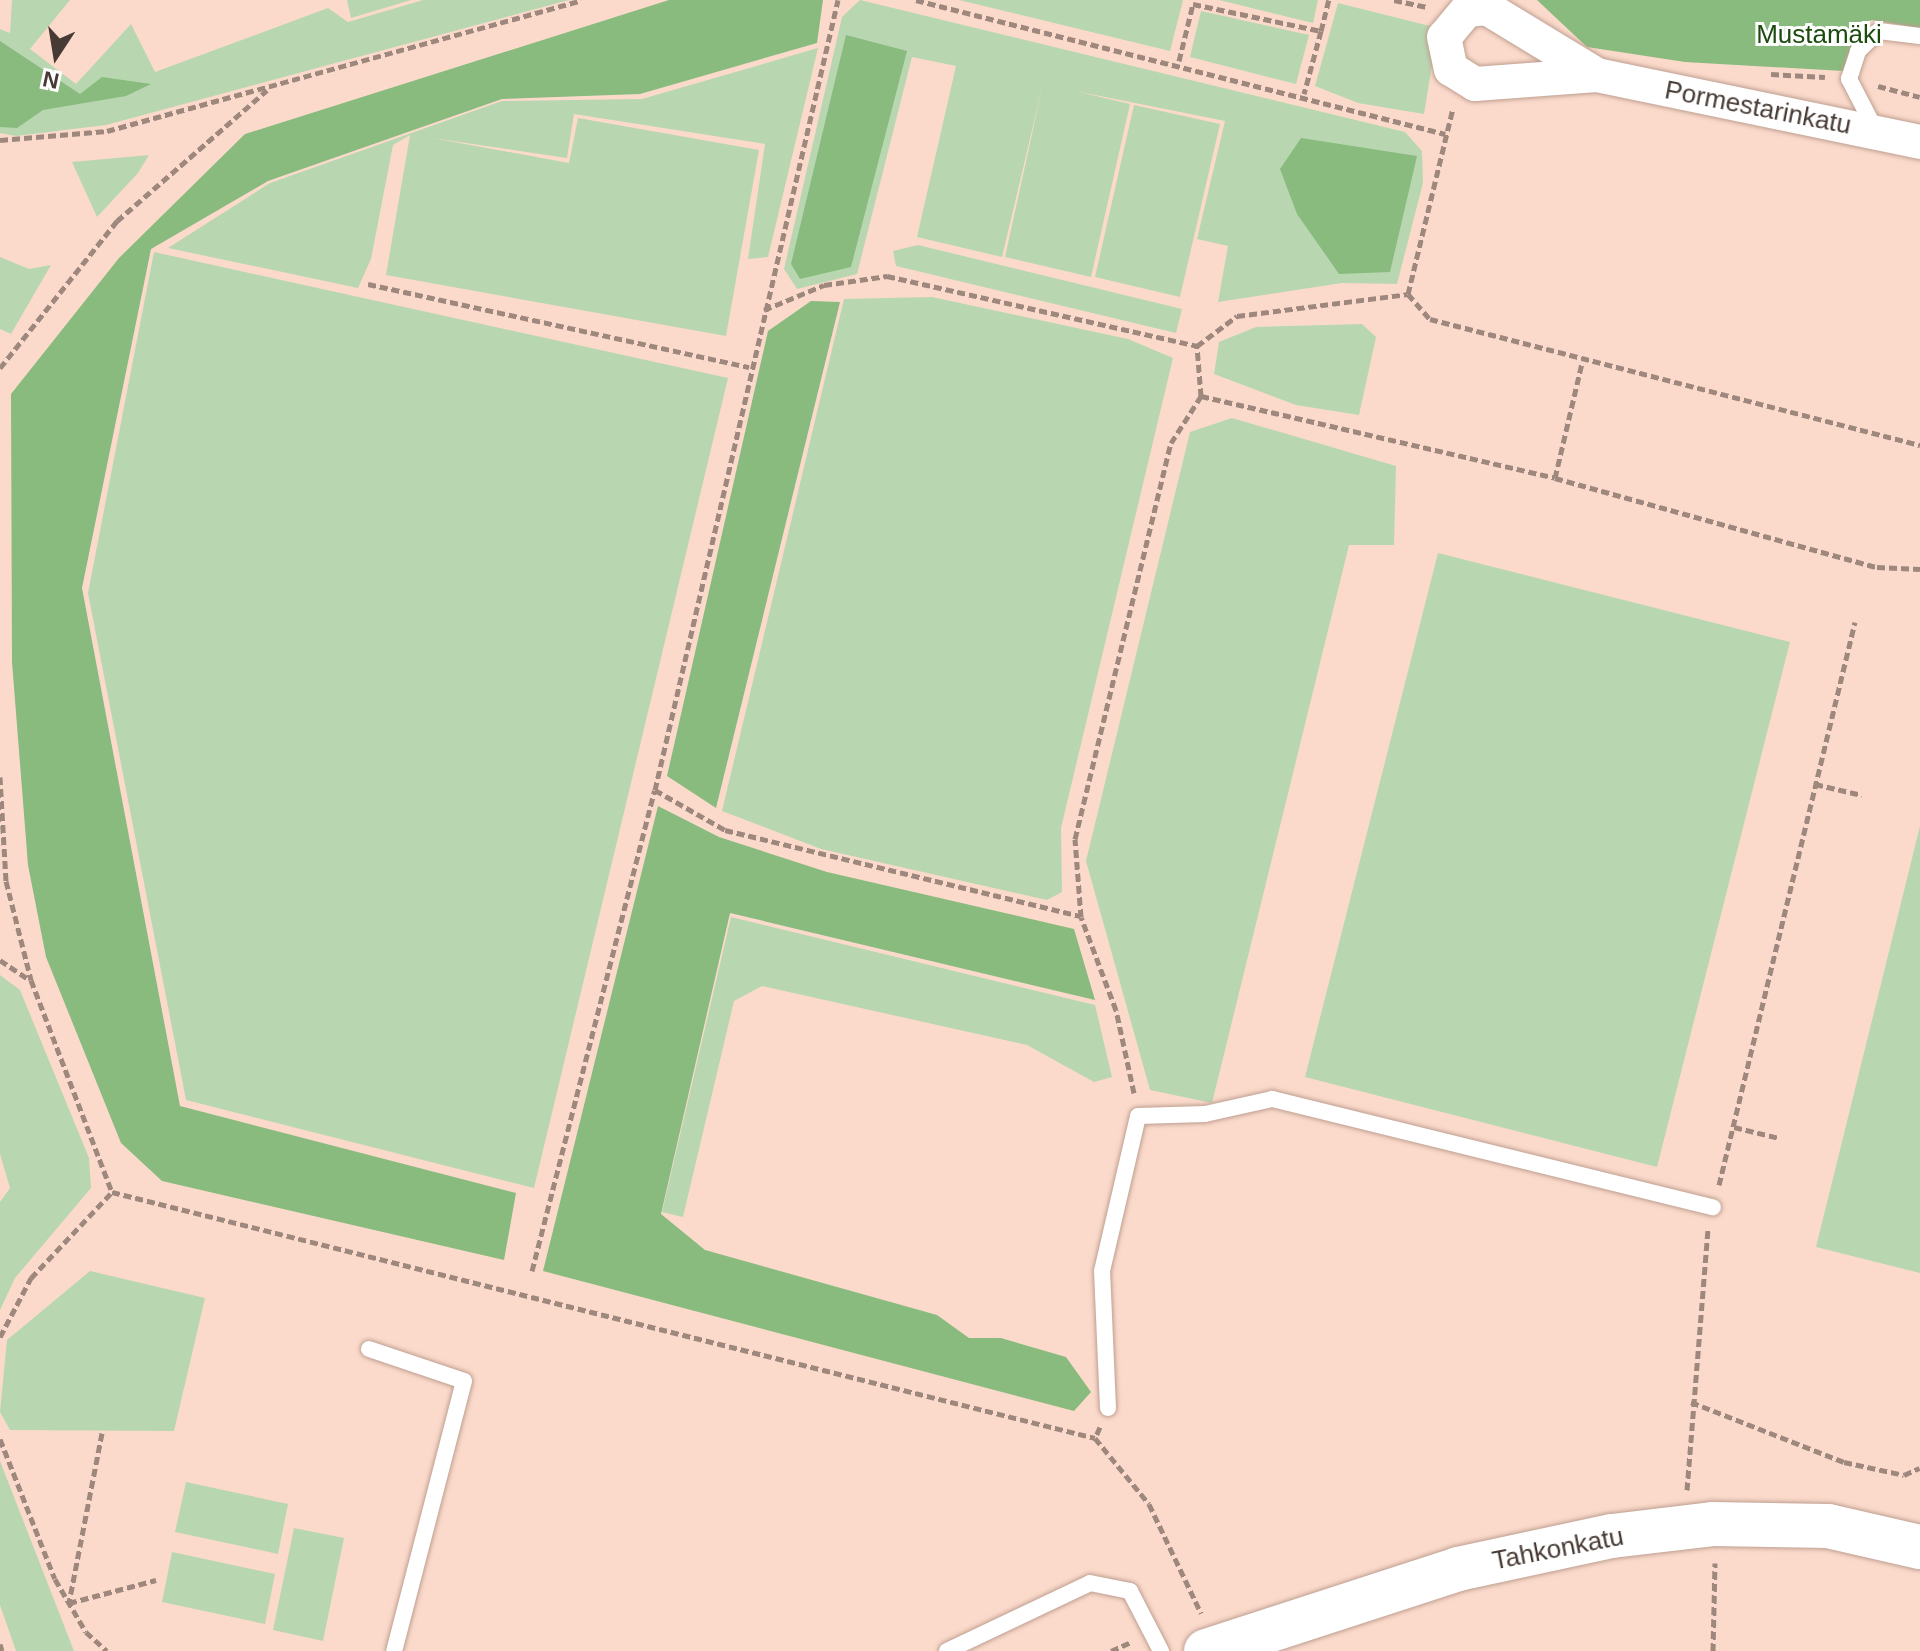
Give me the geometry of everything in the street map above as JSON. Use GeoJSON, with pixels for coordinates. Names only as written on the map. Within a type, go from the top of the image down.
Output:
{"type":"FeatureCollection","features":[{"type":"Feature","properties":{"kind":"street","name":"Pormestarinkatu"},"geometry":{"type":"LineString","coordinates":[[1597,75],[1920,142]]}},
{"type":"Feature","properties":{"kind":"street","name":"Tahkonkatu"},"geometry":{"type":"LineString","coordinates":[[1204,1638],[1458,1569],[1612,1536],[1712,1524],[1828,1526],[1920,1547]]}},
{"type":"Feature","properties":{"kind":"lane"},"geometry":{"type":"LineString","coordinates":[[1876,132],[1849,79],[1858,51],[1879,31],[1920,36]]}},
{"type":"Feature","properties":{"kind":"lane"},"geometry":{"type":"LineString","coordinates":[[1108,1408],[1102,1271],[1138,1116],[1205,1114],[1272,1099],[1713,1207]]}},
{"type":"Feature","properties":{"kind":"lane"},"geometry":{"type":"LineString","coordinates":[[369,1349],[464,1381],[394,1651]]}},
{"type":"Feature","properties":{"kind":"lane"},"geometry":{"type":"LineString","coordinates":[[947,1651],[1090,1583],[1130,1591],[1161,1651]]}},
{"type":"Feature","properties":{"kind":"path"},"geometry":{"type":"LineString","coordinates":[[0,140],[69,138],[269,88],[581,0]]}},
{"type":"Feature","properties":{"kind":"path"},"geometry":{"type":"LineString","coordinates":[[532,1271],[655,790],[749,367],[838,0]]}},
{"type":"Feature","properties":{"kind":"path"},"geometry":{"type":"LineString","coordinates":[[916,0],[1179,61],[1445,134]]}},
{"type":"Feature","properties":{"kind":"path"},"geometry":{"type":"LineString","coordinates":[[1304,94],[1329,0]]}},
{"type":"Feature","properties":{"kind":"path"},"geometry":{"type":"LineString","coordinates":[[1179,61],[1194,2],[1321,31]]}},
{"type":"Feature","properties":{"kind":"path"},"geometry":{"type":"LineString","coordinates":[[0,368],[117,221],[269,88]]}},
{"type":"Feature","properties":{"kind":"path"},"geometry":{"type":"LineString","coordinates":[[1408,294],[1454,104],[1449,94]]}},
{"type":"Feature","properties":{"kind":"path"},"geometry":{"type":"LineString","coordinates":[[764,310],[824,285],[887,276],[1197,346],[1237,316],[1408,294]]}},
{"type":"Feature","properties":{"kind":"path"},"geometry":{"type":"LineString","coordinates":[[368,284],[749,367]]}},
{"type":"Feature","properties":{"kind":"path"},"geometry":{"type":"LineString","coordinates":[[1408,294],[1430,319],[1582,363],[1920,445]]}},
{"type":"Feature","properties":{"kind":"path"},"geometry":{"type":"LineString","coordinates":[[1138,1116],[1116,1010],[1081,917],[1075,839],[1171,443],[1201,396],[1197,346]]}},
{"type":"Feature","properties":{"kind":"path"},"geometry":{"type":"LineString","coordinates":[[1555,478],[1582,363]]}},
{"type":"Feature","properties":{"kind":"path"},"geometry":{"type":"LineString","coordinates":[[1201,396],[1555,478],[1877,567],[1920,569]]}},
{"type":"Feature","properties":{"kind":"path"},"geometry":{"type":"LineString","coordinates":[[1687,1491],[1691,1402],[1713,1207],[1855,622]]}},
{"type":"Feature","properties":{"kind":"path"},"geometry":{"type":"LineString","coordinates":[[0,777],[6,881],[31,980],[112,1192]]}},
{"type":"Feature","properties":{"kind":"path"},"geometry":{"type":"LineString","coordinates":[[1815,784],[1862,795]]}},
{"type":"Feature","properties":{"kind":"path"},"geometry":{"type":"LineString","coordinates":[[655,790],[725,830],[1081,917]]}},
{"type":"Feature","properties":{"kind":"path"},"geometry":{"type":"LineString","coordinates":[[0,960],[31,980]]}},
{"type":"Feature","properties":{"kind":"path"},"geometry":{"type":"LineString","coordinates":[[1734,1127],[1779,1138]]}},
{"type":"Feature","properties":{"kind":"path"},"geometry":{"type":"LineString","coordinates":[[0,1337],[31,1278],[112,1192]]}},
{"type":"Feature","properties":{"kind":"path"},"geometry":{"type":"LineString","coordinates":[[112,1192],[1095,1438],[1149,1504],[1204,1638]]}},
{"type":"Feature","properties":{"kind":"path"},"geometry":{"type":"LineString","coordinates":[[1691,1402],[1844,1462],[1904,1475],[1920,1468]]}},
{"type":"Feature","properties":{"kind":"path"},"geometry":{"type":"LineString","coordinates":[[1095,1438],[1108,1408]]}},
{"type":"Feature","properties":{"kind":"path"},"geometry":{"type":"LineString","coordinates":[[69,1603],[102,1433]]}},
{"type":"Feature","properties":{"kind":"path"},"geometry":{"type":"LineString","coordinates":[[0,1439],[69,1603],[107,1651]]}},
{"type":"Feature","properties":{"kind":"path"},"geometry":{"type":"LineString","coordinates":[[1713,1651],[1715,1557]]}},
{"type":"Feature","properties":{"kind":"path"},"geometry":{"type":"LineString","coordinates":[[69,1603],[156,1580]]}},
{"type":"Feature","properties":{"kind":"path"},"geometry":{"type":"LineString","coordinates":[[0,1644],[2,1651]]}},
{"type":"Feature","properties":{"kind":"green space"},"geometry":{"type":"Polygon","coordinates":[[[12,0],[70,0],[30,49],[76,84],[131,24],[155,72],[328,8],[348,22],[423,0],[569,0],[106,125],[16,136],[0,133],[0,29],[10,33],[12,0]]]}},
{"type":"Feature","properties":{"kind":"green space"},"geometry":{"type":"Polygon","coordinates":[[[347,0],[411,0],[351,18],[347,0]]]}},
{"type":"Feature","properties":{"kind":"green space"},"geometry":{"type":"Polygon","coordinates":[[[669,0],[823,0],[817,43],[640,94],[502,99],[268,181],[151,249],[82,588],[180,1106],[516,1193],[504,1260],[162,1181],[121,1143],[46,957],[28,865],[12,662],[11,394],[119,258],[245,134],[669,0]]]}},
{"type":"Feature","properties":{"kind":"green space"},"geometry":{"type":"Polygon","coordinates":[[[860,0],[1405,132],[1422,151],[1423,183],[1397,284],[1342,283],[1218,302],[1228,246],[1197,239],[1225,121],[1075,91],[1130,104],[1091,277],[1005,257],[1043,84],[1002,257],[917,237],[956,66],[912,57],[857,274],[797,289],[784,269],[842,17],[860,0]]]}},
{"type":"Feature","properties":{"kind":"green space"},"geometry":{"type":"Polygon","coordinates":[[[959,0],[1183,0],[1170,51],[959,0]]]}},
{"type":"Feature","properties":{"kind":"green space"},"geometry":{"type":"Polygon","coordinates":[[[1219,0],[1318,0],[1313,23],[1219,0]]]}},
{"type":"Feature","properties":{"kind":"green space","name":"Mustamäki"},"geometry":{"type":"Polygon","coordinates":[[[1537,0],[1920,0],[1920,28],[1871,20],[1844,71],[1685,62],[1587,47],[1537,0]]]}},
{"type":"Feature","properties":{"kind":"green space"},"geometry":{"type":"Polygon","coordinates":[[[1338,3],[1438,28],[1424,114],[1358,103],[1315,86],[1338,3]]]}},
{"type":"Feature","properties":{"kind":"green space"},"geometry":{"type":"Polygon","coordinates":[[[1201,11],[1309,35],[1296,84],[1190,57],[1201,11]]]}},
{"type":"Feature","properties":{"kind":"green space"},"geometry":{"type":"Polygon","coordinates":[[[846,35],[907,51],[851,267],[800,279],[791,264],[846,35]]]}},
{"type":"Feature","properties":{"kind":"green space"},"geometry":{"type":"Polygon","coordinates":[[[0,41],[80,94],[102,77],[151,84],[126,96],[43,110],[17,128],[0,127],[0,41]]]}},
{"type":"Feature","properties":{"kind":"green space"},"geometry":{"type":"Polygon","coordinates":[[[818,48],[768,257],[748,259],[765,144],[574,114],[567,158],[432,138],[569,163],[578,118],[759,150],[726,336],[386,275],[410,135],[393,145],[371,259],[358,288],[168,248],[270,183],[502,101],[642,99],[818,48]]]}},
{"type":"Feature","properties":{"kind":"green space"},"geometry":{"type":"Polygon","coordinates":[[[1134,105],[1220,124],[1180,297],[1095,277],[1134,105]]]}},
{"type":"Feature","properties":{"kind":"green space"},"geometry":{"type":"Polygon","coordinates":[[[1301,138],[1417,156],[1390,272],[1339,274],[1297,214],[1280,169],[1301,138]]]}},
{"type":"Feature","properties":{"kind":"green space"},"geometry":{"type":"Polygon","coordinates":[[[149,155],[138,173],[97,217],[72,162],[149,155]]]}},
{"type":"Feature","properties":{"kind":"green space"},"geometry":{"type":"Polygon","coordinates":[[[918,245],[1182,309],[1176,333],[896,266],[893,251],[918,245]]]}},
{"type":"Feature","properties":{"kind":"green space"},"geometry":{"type":"Polygon","coordinates":[[[154,252],[728,378],[534,1188],[186,1100],[88,593],[154,252]]]}},
{"type":"Feature","properties":{"kind":"green space"},"geometry":{"type":"Polygon","coordinates":[[[0,257],[29,269],[51,265],[11,334],[0,329],[0,257]]]}},
{"type":"Feature","properties":{"kind":"green space"},"geometry":{"type":"Polygon","coordinates":[[[932,297],[1128,339],[1173,358],[1061,828],[1062,892],[1047,900],[821,849],[722,811],[844,299],[932,297]]]}},
{"type":"Feature","properties":{"kind":"green space"},"geometry":{"type":"Polygon","coordinates":[[[811,301],[840,302],[716,808],[667,776],[768,331],[811,301]]]}},
{"type":"Feature","properties":{"kind":"green space"},"geometry":{"type":"Polygon","coordinates":[[[1362,324],[1376,337],[1359,415],[1296,405],[1214,374],[1219,342],[1256,327],[1362,324]]]}},
{"type":"Feature","properties":{"kind":"green space"},"geometry":{"type":"Polygon","coordinates":[[[1232,418],[1396,466],[1394,545],[1349,545],[1212,1103],[1150,1090],[1086,861],[1190,432],[1232,418]]]}},
{"type":"Feature","properties":{"kind":"green space"},"geometry":{"type":"Polygon","coordinates":[[[1438,553],[1790,642],[1657,1167],[1305,1077],[1438,553]]]}},
{"type":"Feature","properties":{"kind":"green space"},"geometry":{"type":"Polygon","coordinates":[[[658,806],[719,837],[827,872],[1074,929],[1095,1000],[730,913],[661,1214],[705,1250],[937,1315],[969,1338],[1001,1338],[1066,1357],[1091,1392],[1074,1411],[543,1271],[658,806]]]}},
{"type":"Feature","properties":{"kind":"green space"},"geometry":{"type":"Polygon","coordinates":[[[1920,826],[1920,1273],[1816,1247],[1920,826]]]}},
{"type":"Feature","properties":{"kind":"green space"},"geometry":{"type":"Polygon","coordinates":[[[731,917],[1095,1005],[1112,1077],[1094,1082],[1027,1045],[762,986],[734,1001],[683,1217],[662,1212],[731,917]]]}},
{"type":"Feature","properties":{"kind":"green space"},"geometry":{"type":"Polygon","coordinates":[[[0,975],[20,990],[89,1158],[91,1188],[15,1278],[0,1310],[0,1202],[10,1188],[0,1154],[0,975]]]}},
{"type":"Feature","properties":{"kind":"green space"},"geometry":{"type":"Polygon","coordinates":[[[90,1271],[205,1298],[174,1431],[10,1430],[0,1412],[7,1340],[90,1271]]]}},
{"type":"Feature","properties":{"kind":"green space"},"geometry":{"type":"Polygon","coordinates":[[[0,1461],[74,1651],[16,1651],[0,1605],[0,1461]]]}},
{"type":"Feature","properties":{"kind":"green space"},"geometry":{"type":"Polygon","coordinates":[[[186,1482],[288,1504],[278,1554],[175,1532],[186,1482]]]}},
{"type":"Feature","properties":{"kind":"green space"},"geometry":{"type":"Polygon","coordinates":[[[294,1528],[344,1538],[323,1641],[273,1630],[294,1528]]]}},
{"type":"Feature","properties":{"kind":"green space"},"geometry":{"type":"Polygon","coordinates":[[[172,1552],[275,1574],[265,1624],[162,1602],[172,1552]]]}}]}
